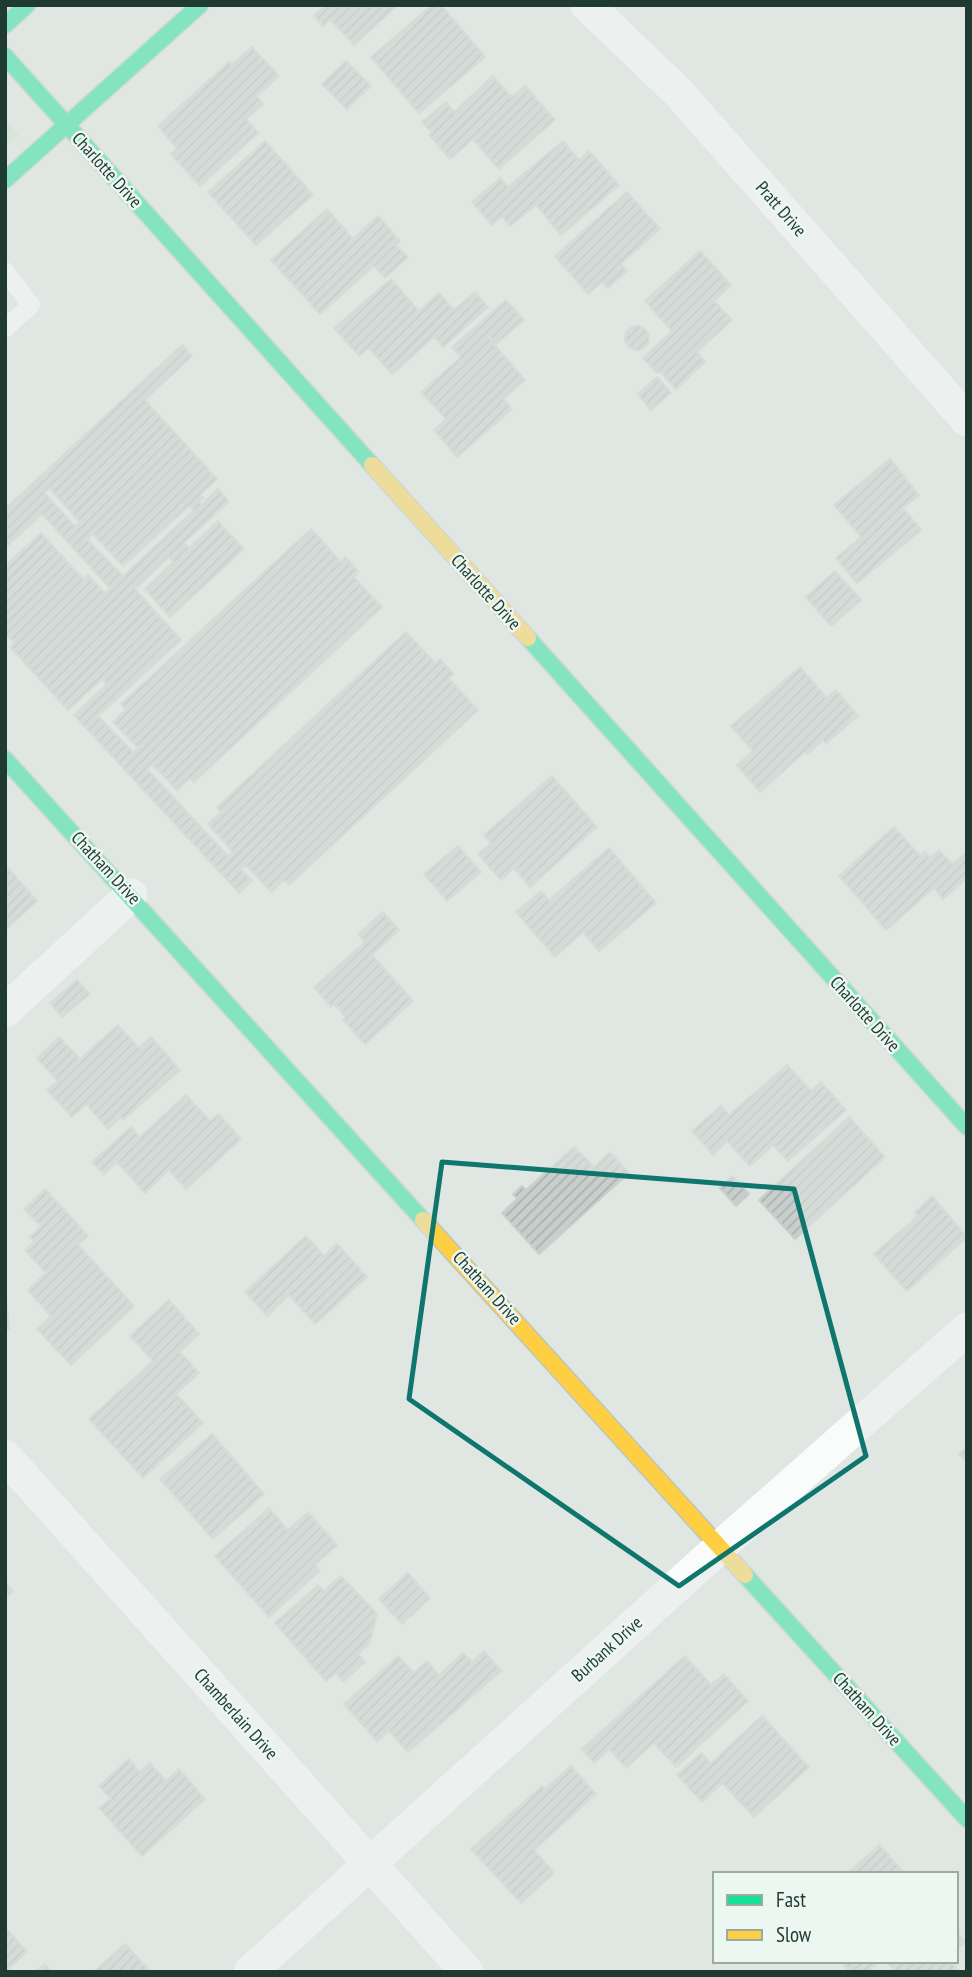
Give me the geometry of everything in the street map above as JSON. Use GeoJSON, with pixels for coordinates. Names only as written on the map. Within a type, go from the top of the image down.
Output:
{"type":"FeatureCollection","features":[{"type":"Feature","properties":{"kind":"street"},"geometry":{"type":"LineString","coordinates":[[5,25],[27,5]]}},
{"type":"Feature","properties":{"kind":"street"},"geometry":{"type":"LineString","coordinates":[[5,180],[200,5]]}},
{"type":"Feature","properties":{"kind":"street","name":"Pratt Drive"},"geometry":{"type":"LineString","coordinates":[[587,5],[678,92],[967,420]]}},
{"type":"Feature","properties":{"kind":"street","name":"Charlotte Drive"},"geometry":{"type":"LineString","coordinates":[[5,56],[967,1127]]}},
{"type":"Feature","properties":{"kind":"street","name":"Chatham Drive"},"geometry":{"type":"LineString","coordinates":[[5,759],[967,1818]]}},
{"type":"Feature","properties":{"kind":"street"},"geometry":{"type":"LineString","coordinates":[[5,1011],[131,895]]}},
{"type":"Feature","properties":{"kind":"street","name":"Burbank Drive"},"geometry":{"type":"LineString","coordinates":[[250,1972],[720,1547],[967,1329]]}},
{"type":"Feature","properties":{"kind":"street","name":"Chamberlain Drive"},"geometry":{"type":"LineString","coordinates":[[5,1456],[467,1972]]}},
{"type":"Feature","properties":{"kind":"lane"},"geometry":{"type":"LineString","coordinates":[[5,271],[31,305],[5,329]]}},
{"type":"Feature","properties":{"kind":"highlighted area"},"geometry":{"type":"Polygon","coordinates":[[[442,1162],[794,1189],[866,1456],[679,1586],[409,1399],[442,1162]]]}},
{"type":"Feature","properties":{"kind":"green space"},"geometry":{"type":"Polygon","coordinates":[[[5,120],[19,135],[5,147],[5,120]]]}},
{"type":"Feature","properties":{"kind":"building"},"geometry":{"type":"Polygon","coordinates":[[[326,5],[398,5],[354,45],[330,19],[323,26],[314,16],[326,5]]]}},
{"type":"Feature","properties":{"kind":"building"},"geometry":{"type":"Polygon","coordinates":[[[432,5],[441,5],[485,57],[419,113],[371,57],[432,5]]]}},
{"type":"Feature","properties":{"kind":"building"},"geometry":{"type":"Polygon","coordinates":[[[252,47],[279,76],[257,96],[263,104],[246,119],[258,133],[200,186],[171,154],[177,148],[158,126],[229,62],[231,65],[252,47]]]}},
{"type":"Feature","properties":{"kind":"building"},"geometry":{"type":"Polygon","coordinates":[[[346,61],[371,86],[347,109],[322,84],[346,61]]]}},
{"type":"Feature","properties":{"kind":"building"},"geometry":{"type":"Polygon","coordinates":[[[493,76],[512,97],[525,86],[555,120],[499,169],[473,139],[450,159],[429,135],[432,133],[422,122],[446,102],[454,112],[493,76]]]}},
{"type":"Feature","properties":{"kind":"building"},"geometry":{"type":"Polygon","coordinates":[[[265,141],[313,195],[256,245],[208,192],[265,141]]]}},
{"type":"Feature","properties":{"kind":"building"},"geometry":{"type":"Polygon","coordinates":[[[563,141],[579,160],[589,151],[619,185],[561,235],[536,205],[510,226],[502,216],[492,225],[472,202],[500,178],[508,187],[563,141]]]}},
{"type":"Feature","properties":{"kind":"building"},"geometry":{"type":"Polygon","coordinates":[[[627,192],[660,229],[621,264],[627,271],[608,288],[602,282],[588,294],[555,256],[627,192]]]}},
{"type":"Feature","properties":{"kind":"building"},"geometry":{"type":"Polygon","coordinates":[[[327,209],[353,239],[378,216],[400,241],[396,245],[408,257],[385,278],[374,266],[320,314],[271,260],[327,209]]]}},
{"type":"Feature","properties":{"kind":"building"},"geometry":{"type":"Polygon","coordinates":[[[700,251],[731,285],[714,301],[732,320],[697,352],[705,362],[676,389],[660,371],[657,373],[643,358],[672,331],[645,301],[700,251]]]}},
{"type":"Feature","properties":{"kind":"building"},"geometry":{"type":"Polygon","coordinates":[[[391,279],[419,311],[439,293],[454,310],[475,292],[488,307],[443,347],[434,337],[392,374],[369,348],[359,356],[334,328],[391,279]]]}},
{"type":"Feature","properties":{"kind":"building"},"geometry":{"type":"Polygon","coordinates":[[[506,300],[524,320],[496,344],[486,335],[525,380],[503,399],[512,409],[457,457],[434,430],[446,419],[421,392],[461,357],[452,347],[506,300]]]}},
{"type":"Feature","properties":{"kind":"building"},"geometry":{"type":"Polygon","coordinates":[[[632,326],[642,326],[649,333],[649,343],[642,350],[632,350],[625,343],[625,333],[632,326]]]}},
{"type":"Feature","properties":{"kind":"building"},"geometry":{"type":"Polygon","coordinates":[[[182,345],[192,356],[145,400],[217,479],[200,495],[203,498],[199,501],[202,504],[218,489],[229,501],[184,543],[189,548],[218,521],[244,549],[170,617],[145,589],[173,562],[169,557],[135,589],[181,640],[98,716],[133,752],[138,748],[113,722],[126,709],[121,704],[311,529],[341,562],[345,557],[359,572],[354,577],[382,607],[194,782],[190,778],[177,790],[152,764],[147,769],[228,856],[233,852],[208,824],[221,812],[217,807],[406,632],[435,663],[440,659],[454,674],[449,679],[478,710],[289,885],[284,880],[271,892],[246,865],[241,870],[252,881],[239,893],[74,715],[107,684],[102,679],[68,710],[10,647],[14,643],[5,633],[5,566],[41,533],[83,579],[88,575],[105,593],[110,588],[42,514],[5,548],[5,509],[182,345]],[[49,488],[44,493],[75,526],[80,522],[49,488]],[[189,506],[123,566],[93,534],[87,539],[123,576],[194,510],[189,506]]]}},
{"type":"Feature","properties":{"kind":"building"},"geometry":{"type":"Polygon","coordinates":[[[657,377],[671,393],[651,410],[638,394],[657,377]]]}},
{"type":"Feature","properties":{"kind":"building"},"geometry":{"type":"Polygon","coordinates":[[[890,459],[919,495],[903,508],[921,530],[857,583],[836,558],[861,537],[834,505],[890,459]]]}},
{"type":"Feature","properties":{"kind":"building"},"geometry":{"type":"Polygon","coordinates":[[[835,571],[861,600],[831,626],[806,597],[835,571]]]}},
{"type":"Feature","properties":{"kind":"building"},"geometry":{"type":"Polygon","coordinates":[[[800,667],[827,698],[836,690],[858,716],[826,744],[823,741],[807,754],[805,752],[760,792],[737,765],[753,751],[731,726],[800,667]]]}},
{"type":"Feature","properties":{"kind":"building"},"geometry":{"type":"Polygon","coordinates":[[[552,776],[597,827],[530,887],[514,868],[501,880],[478,854],[491,843],[484,835],[552,776]]]}},
{"type":"Feature","properties":{"kind":"building"},"geometry":{"type":"Polygon","coordinates":[[[894,827],[920,856],[925,852],[930,858],[939,850],[952,864],[967,852],[967,878],[943,899],[934,888],[886,930],[839,876],[894,827]]]}},
{"type":"Feature","properties":{"kind":"building"},"geometry":{"type":"Polygon","coordinates":[[[458,846],[481,872],[447,901],[424,874],[458,846]]]}},
{"type":"Feature","properties":{"kind":"building"},"geometry":{"type":"Polygon","coordinates":[[[609,848],[656,903],[599,951],[583,932],[555,957],[516,912],[541,891],[549,900],[609,848]]]}},
{"type":"Feature","properties":{"kind":"building"},"geometry":{"type":"Polygon","coordinates":[[[5,865],[37,901],[5,930],[5,865]]]}},
{"type":"Feature","properties":{"kind":"building"},"geometry":{"type":"Polygon","coordinates":[[[383,912],[399,930],[372,955],[413,1001],[365,1044],[343,1020],[346,1017],[334,1004],[331,1007],[314,987],[365,942],[358,934],[383,912]]]}},
{"type":"Feature","properties":{"kind":"building"},"geometry":{"type":"Polygon","coordinates":[[[77,980],[90,994],[62,1017],[50,1003],[77,980]]]}},
{"type":"Feature","properties":{"kind":"building"},"geometry":{"type":"Polygon","coordinates":[[[118,1025],[139,1048],[151,1037],[180,1070],[123,1120],[121,1117],[108,1129],[86,1104],[72,1117],[47,1090],[58,1081],[37,1058],[59,1037],[80,1059],[118,1025]]]}},
{"type":"Feature","properties":{"kind":"building"},"geometry":{"type":"Polygon","coordinates":[[[787,1065],[811,1091],[821,1082],[846,1110],[788,1161],[773,1145],[750,1166],[727,1141],[713,1155],[692,1131],[721,1106],[729,1115],[787,1065]]]}},
{"type":"Feature","properties":{"kind":"building"},"geometry":{"type":"Polygon","coordinates":[[[186,1095],[210,1121],[219,1114],[241,1139],[186,1189],[169,1170],[145,1193],[117,1162],[104,1174],[92,1162],[131,1127],[140,1137],[186,1095]]]}},
{"type":"Feature","properties":{"kind":"building"},"geometry":{"type":"Polygon","coordinates":[[[849,1117],[885,1157],[795,1239],[759,1200],[849,1117]]]}},
{"type":"Feature","properties":{"kind":"building"},"geometry":{"type":"Polygon","coordinates":[[[574,1147],[594,1167],[610,1152],[629,1173],[539,1254],[502,1213],[517,1199],[513,1194],[522,1186],[526,1190],[574,1147]]]}},
{"type":"Feature","properties":{"kind":"building"},"geometry":{"type":"Polygon","coordinates":[[[732,1176],[749,1194],[736,1206],[720,1188],[732,1176]]]}},
{"type":"Feature","properties":{"kind":"building"},"geometry":{"type":"Polygon","coordinates":[[[45,1189],[88,1236],[78,1245],[134,1306],[71,1365],[37,1329],[51,1316],[28,1290],[46,1273],[25,1250],[34,1242],[30,1237],[41,1226],[24,1209],[45,1189]]]}},
{"type":"Feature","properties":{"kind":"building"},"geometry":{"type":"Polygon","coordinates":[[[932,1196],[967,1237],[907,1291],[874,1254],[918,1216],[915,1212],[932,1196]]]}},
{"type":"Feature","properties":{"kind":"building"},"geometry":{"type":"Polygon","coordinates":[[[306,1236],[324,1256],[337,1244],[367,1277],[315,1324],[289,1295],[267,1316],[245,1292],[306,1236]]]}},
{"type":"Feature","properties":{"kind":"building"},"geometry":{"type":"Polygon","coordinates":[[[5,1290],[9,1329],[5,1330],[5,1290]]]}},
{"type":"Feature","properties":{"kind":"building"},"geometry":{"type":"Polygon","coordinates":[[[169,1300],[199,1334],[180,1352],[199,1373],[176,1394],[203,1423],[143,1478],[89,1419],[153,1361],[130,1336],[169,1300]]]}},
{"type":"Feature","properties":{"kind":"building"},"geometry":{"type":"Polygon","coordinates":[[[212,1434],[264,1494],[213,1539],[160,1479],[212,1434]]]}},
{"type":"Feature","properties":{"kind":"building"},"geometry":{"type":"Polygon","coordinates":[[[967,1447],[967,1462],[959,1454],[967,1447]]]}},
{"type":"Feature","properties":{"kind":"building"},"geometry":{"type":"Polygon","coordinates":[[[269,1508],[288,1530],[308,1512],[337,1545],[315,1565],[320,1571],[269,1617],[215,1556],[269,1508]]]}},
{"type":"Feature","properties":{"kind":"building"},"geometry":{"type":"Polygon","coordinates":[[[408,1573],[430,1598],[402,1624],[379,1599],[408,1573]]]}},
{"type":"Feature","properties":{"kind":"building"},"geometry":{"type":"Polygon","coordinates":[[[341,1576],[377,1614],[370,1643],[358,1654],[365,1662],[343,1682],[336,1673],[326,1681],[275,1623],[318,1585],[324,1591],[341,1576]]]}},
{"type":"Feature","properties":{"kind":"building"},"geometry":{"type":"Polygon","coordinates":[[[5,1582],[13,1591],[5,1598],[5,1582]]]}},
{"type":"Feature","properties":{"kind":"building"},"geometry":{"type":"Polygon","coordinates":[[[484,1651],[501,1671],[408,1752],[389,1731],[377,1741],[344,1704],[398,1656],[414,1673],[427,1661],[439,1675],[463,1653],[472,1662],[484,1651]]]}},
{"type":"Feature","properties":{"kind":"building"},"geometry":{"type":"Polygon","coordinates":[[[685,1656],[711,1685],[724,1674],[748,1701],[676,1767],[654,1743],[626,1768],[609,1749],[594,1763],[582,1749],[685,1656]]]}},
{"type":"Feature","properties":{"kind":"building"},"geometry":{"type":"Polygon","coordinates":[[[762,1716],[809,1767],[754,1817],[722,1783],[702,1802],[677,1775],[701,1753],[711,1763],[762,1716]]]}},
{"type":"Feature","properties":{"kind":"building"},"geometry":{"type":"Polygon","coordinates":[[[129,1759],[140,1772],[150,1763],[166,1781],[179,1769],[205,1799],[142,1856],[99,1808],[111,1799],[99,1786],[129,1759]]]}},
{"type":"Feature","properties":{"kind":"building"},"geometry":{"type":"Polygon","coordinates":[[[571,1766],[596,1794],[534,1850],[554,1873],[521,1903],[471,1849],[542,1786],[545,1789],[571,1766]]]}},
{"type":"Feature","properties":{"kind":"building"},"geometry":{"type":"Polygon","coordinates":[[[880,1845],[903,1872],[848,1872],[880,1845]]]}},
{"type":"Feature","properties":{"kind":"building"},"geometry":{"type":"Polygon","coordinates":[[[5,1927],[27,1952],[5,1972],[5,1927]]]}},
{"type":"Feature","properties":{"kind":"building"},"geometry":{"type":"Polygon","coordinates":[[[958,1934],[965,1942],[958,1948],[958,1934]]]}},
{"type":"Feature","properties":{"kind":"building"},"geometry":{"type":"Polygon","coordinates":[[[125,1944],[151,1972],[97,1972],[96,1970],[125,1944]]]}},
{"type":"Feature","properties":{"kind":"building"},"geometry":{"type":"Polygon","coordinates":[[[843,1963],[878,1963],[867,1972],[850,1972],[843,1963]]]}},
{"type":"Feature","properties":{"kind":"building"},"geometry":{"type":"Polygon","coordinates":[[[888,1963],[953,1963],[960,1972],[896,1972],[888,1963]]]}},
{"type":"Feature","properties":{"kind":"building"},"geometry":{"type":"Polygon","coordinates":[[[45,1964],[51,1972],[36,1972],[45,1964]]]}},
{"type":"Feature","properties":{"kind":"traffic: fast"},"geometry":{"type":"LineString","coordinates":[[5,25],[27,5]]}},
{"type":"Feature","properties":{"kind":"traffic: fast"},"geometry":{"type":"LineString","coordinates":[[5,180],[200,5]]}},
{"type":"Feature","properties":{"kind":"traffic: fast"},"geometry":{"type":"LineString","coordinates":[[5,56],[372,465]]}},
{"type":"Feature","properties":{"kind":"traffic: fast"},"geometry":{"type":"LineString","coordinates":[[528,638],[967,1127]]}},
{"type":"Feature","properties":{"kind":"traffic: fast"},"geometry":{"type":"LineString","coordinates":[[5,759],[423,1220]]}},
{"type":"Feature","properties":{"kind":"traffic: fast"},"geometry":{"type":"LineString","coordinates":[[745,1575],[967,1819]]}},
{"type":"Feature","properties":{"kind":"traffic: slow"},"geometry":{"type":"LineString","coordinates":[[372,465],[528,638]]}},
{"type":"Feature","properties":{"kind":"traffic: slow"},"geometry":{"type":"LineString","coordinates":[[423,1220],[745,1575]]}}]}
